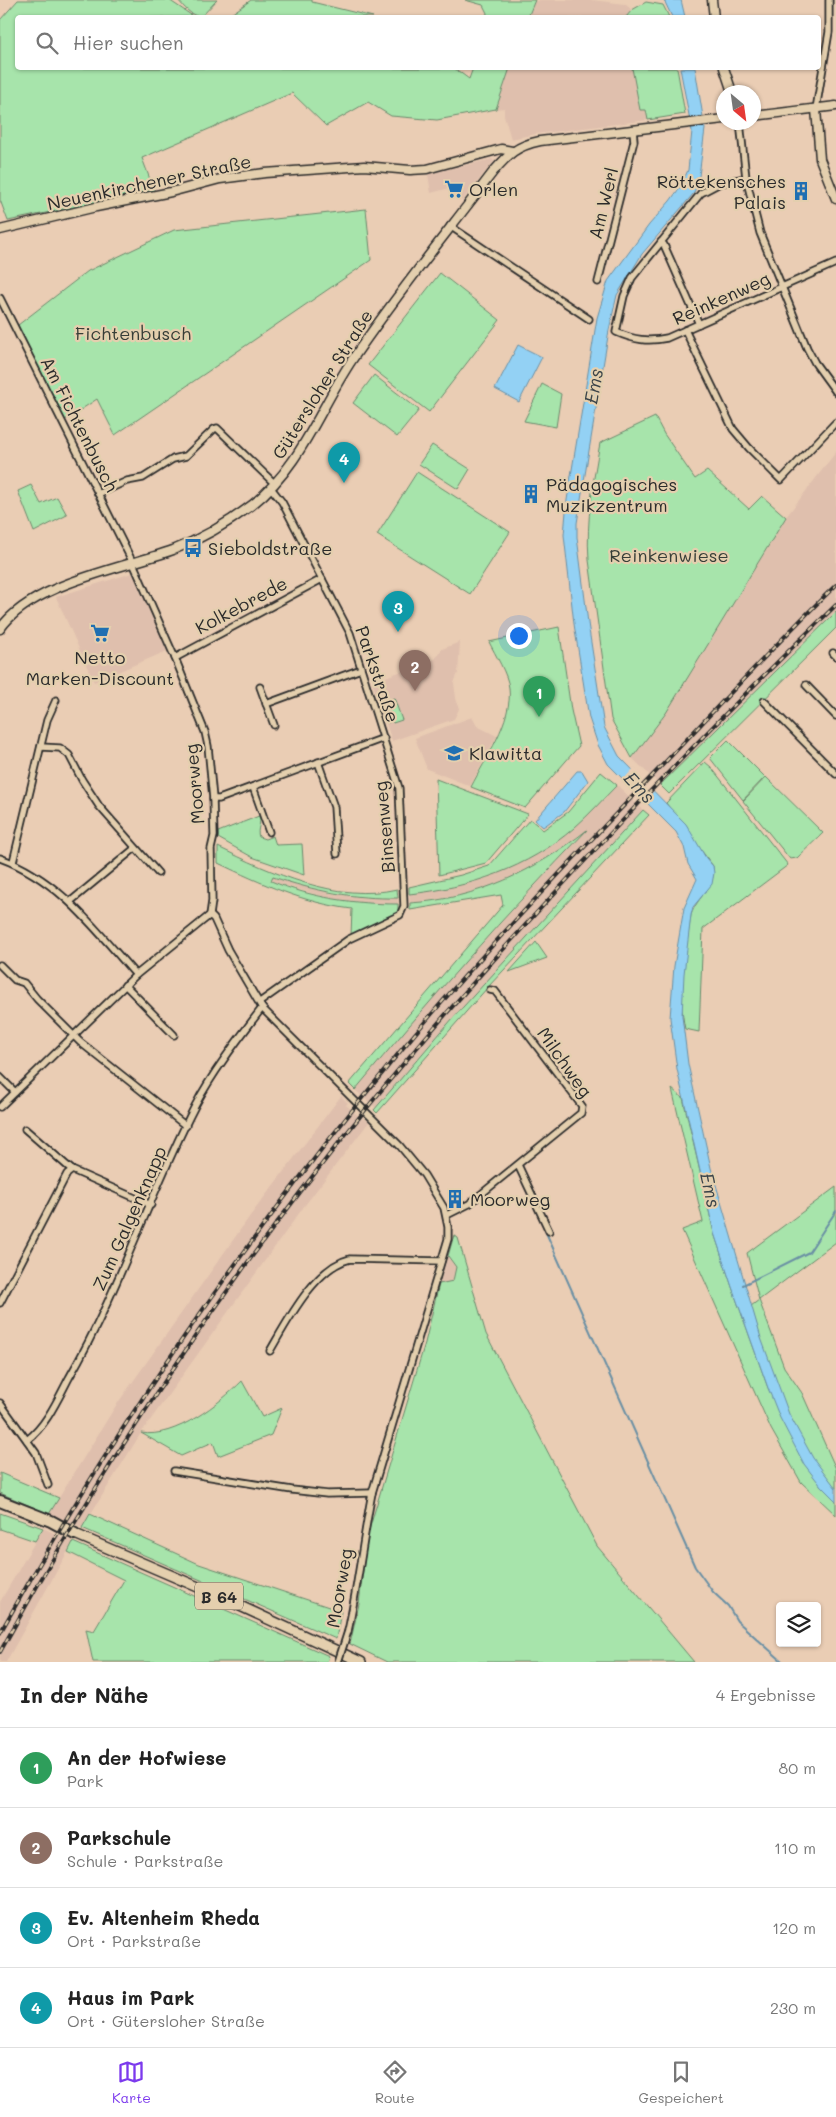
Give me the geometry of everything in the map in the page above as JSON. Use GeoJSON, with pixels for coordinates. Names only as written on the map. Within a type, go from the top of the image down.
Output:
{"type":"FeatureCollection","features":[{"type":"Feature","properties":{"kind":"highway","name":"B 64"},"geometry":{"type":"LineString","coordinates":[[0,1500],[51,1521],[75,1534]]}},
{"type":"Feature","properties":{"kind":"highway","name":"B 64"},"geometry":{"type":"LineString","coordinates":[[0,1508],[75,1534]]}},
{"type":"Feature","properties":{"kind":"main road"},"geometry":{"type":"LineString","coordinates":[[712,0],[714,15]]}},
{"type":"Feature","properties":{"kind":"main road"},"geometry":{"type":"LineString","coordinates":[[725,70],[730,85]]}},
{"type":"Feature","properties":{"kind":"main road"},"geometry":{"type":"LineString","coordinates":[[761,115],[836,106]]}},
{"type":"Feature","properties":{"kind":"main road"},"geometry":{"type":"LineString","coordinates":[[816,109],[820,159],[836,200]]}},
{"type":"Feature","properties":{"kind":"main road","name":"Gütersloher Straße"},"geometry":{"type":"LineString","coordinates":[[0,627],[22,606],[42,594],[174,550],[207,534],[252,504],[273,486],[292,464],[306,442],[350,364],[378,321],[492,172],[512,151],[527,144],[540,141],[716,120]]}},
{"type":"Feature","properties":{"kind":"main road","name":"Neuenkirchener Straße"},"geometry":{"type":"LineString","coordinates":[[0,230],[96,207],[171,192],[220,179],[265,173],[364,166],[410,170],[428,169],[501,149],[512,151]]}},
{"type":"Feature","properties":{"kind":"main road","name":"B 64"},"geometry":{"type":"LineString","coordinates":[[75,1534],[212,1593],[361,1662]]}},
{"type":"Feature","properties":{"kind":"street"},"geometry":{"type":"LineString","coordinates":[[816,109],[829,32],[829,0]]}},
{"type":"Feature","properties":{"kind":"street","name":"Am Werl"},"geometry":{"type":"LineString","coordinates":[[598,282],[634,141],[633,130]]}},
{"type":"Feature","properties":{"kind":"street"},"geometry":{"type":"LineString","coordinates":[[741,130],[746,178],[760,233],[807,348],[815,363],[836,392]]}},
{"type":"Feature","properties":{"kind":"street"},"geometry":{"type":"LineString","coordinates":[[699,324],[661,242],[701,194],[720,183],[746,178]]}},
{"type":"Feature","properties":{"kind":"street"},"geometry":{"type":"LineString","coordinates":[[450,226],[589,319]]}},
{"type":"Feature","properties":{"kind":"street","name":"Reinkenweg"},"geometry":{"type":"LineString","coordinates":[[661,242],[632,278],[624,296],[616,332],[630,338],[649,341],[667,338],[836,263]]}},
{"type":"Feature","properties":{"kind":"street","name":"Am Fichtenbusch"},"geometry":{"type":"LineString","coordinates":[[0,298],[133,564]]}},
{"type":"Feature","properties":{"kind":"street"},"geometry":{"type":"LineString","coordinates":[[685,330],[727,420],[749,448],[781,480],[836,422]]}},
{"type":"Feature","properties":{"kind":"street"},"geometry":{"type":"LineString","coordinates":[[98,494],[126,481],[143,478],[173,459],[186,456],[217,428],[273,486]]}},
{"type":"Feature","properties":{"kind":"street","name":"Parkstraße"},"geometry":{"type":"LineString","coordinates":[[213,799],[219,799],[384,738],[350,633],[273,486]]}},
{"type":"Feature","properties":{"kind":"street","name":"Moorweg"},"geometry":{"type":"LineString","coordinates":[[133,564],[175,658],[208,746],[214,836],[211,849],[212,901],[210,915],[214,919],[232,959],[261,1005],[400,1146],[424,1175],[439,1198],[447,1215],[448,1240],[372,1493],[357,1589],[348,1631],[338,1662]]}},
{"type":"Feature","properties":{"kind":"street","name":"Kolkebrede"},"geometry":{"type":"LineString","coordinates":[[175,658],[322,579]]}},
{"type":"Feature","properties":{"kind":"street"},"geometry":{"type":"LineString","coordinates":[[266,704],[362,670]]}},
{"type":"Feature","properties":{"kind":"street"},"geometry":{"type":"LineString","coordinates":[[806,685],[836,716]]}},
{"type":"Feature","properties":{"kind":"street"},"geometry":{"type":"LineString","coordinates":[[260,687],[274,724]]}},
{"type":"Feature","properties":{"kind":"street"},"geometry":{"type":"LineString","coordinates":[[13,862],[47,720],[56,700]]}},
{"type":"Feature","properties":{"kind":"street"},"geometry":{"type":"LineString","coordinates":[[764,701],[836,774]]}},
{"type":"Feature","properties":{"kind":"street","name":"Binsenweg"},"geometry":{"type":"LineString","coordinates":[[261,1005],[349,940],[400,915],[404,906],[399,788],[384,738]]}},
{"type":"Feature","properties":{"kind":"street"},"geometry":{"type":"LineString","coordinates":[[41,747],[60,748],[69,755],[98,806],[131,842],[134,849],[158,873]]}},
{"type":"Feature","properties":{"kind":"street"},"geometry":{"type":"LineString","coordinates":[[318,762],[334,807],[337,854]]}},
{"type":"Feature","properties":{"kind":"street"},"geometry":{"type":"LineString","coordinates":[[252,787],[269,832]]}},
{"type":"Feature","properties":{"kind":"street"},"geometry":{"type":"LineString","coordinates":[[70,901],[134,849]]}},
{"type":"Feature","properties":{"kind":"street"},"geometry":{"type":"LineString","coordinates":[[0,858],[13,862],[70,901],[136,975]]}},
{"type":"Feature","properties":{"kind":"street"},"geometry":{"type":"LineString","coordinates":[[0,1107],[125,985],[210,915]]}},
{"type":"Feature","properties":{"kind":"street"},"geometry":{"type":"LineString","coordinates":[[0,964],[16,980],[24,983],[37,999],[74,1035],[186,1126]]}},
{"type":"Feature","properties":{"kind":"street"},"geometry":{"type":"LineString","coordinates":[[125,985],[174,1036]]}},
{"type":"Feature","properties":{"kind":"street","name":"Milchweg"},"geometry":{"type":"LineString","coordinates":[[447,1215],[469,1204],[581,1113],[582,1106],[495,991],[490,990]]}},
{"type":"Feature","properties":{"kind":"street","name":"Zum Galgenknapp"},"geometry":{"type":"LineString","coordinates":[[27,1440],[34,1434],[44,1419],[88,1346],[120,1279],[150,1205],[196,1105],[261,1005]]}},
{"type":"Feature","properties":{"kind":"street"},"geometry":{"type":"LineString","coordinates":[[0,1077],[15,1092]]}},
{"type":"Feature","properties":{"kind":"street"},"geometry":{"type":"LineString","coordinates":[[26,1128],[72,1170],[150,1205]]}},
{"type":"Feature","properties":{"kind":"street"},"geometry":{"type":"LineString","coordinates":[[518,1165],[549,1231]]}},
{"type":"Feature","properties":{"kind":"street"},"geometry":{"type":"LineString","coordinates":[[0,1303],[63,1183],[72,1170]]}},
{"type":"Feature","properties":{"kind":"street"},"geometry":{"type":"LineString","coordinates":[[270,1351],[300,1302],[331,1268],[341,1261],[350,1259],[441,1261]]}},
{"type":"Feature","properties":{"kind":"street"},"geometry":{"type":"LineString","coordinates":[[0,1403],[36,1453],[48,1485]]}},
{"type":"Feature","properties":{"kind":"street"},"geometry":{"type":"LineString","coordinates":[[174,1471],[327,1494],[372,1493]]}},
{"type":"Feature","properties":{"kind":"shaded area"},"geometry":{"type":"Polygon","coordinates":[[[540,0],[592,0],[625,4],[632,10],[628,15],[529,15],[534,2],[540,0]]]}},
{"type":"Feature","properties":{"kind":"shaded area"},"geometry":{"type":"Polygon","coordinates":[[[509,70],[632,70],[640,110],[646,110],[648,120],[536,134],[511,139],[504,115],[504,108],[496,109],[509,70]]]}},
{"type":"Feature","properties":{"kind":"shaded area"},"geometry":{"type":"Polygon","coordinates":[[[492,159],[494,161],[462,201],[446,189],[431,193],[428,174],[492,159]]]}},
{"type":"Feature","properties":{"kind":"shaded area"},"geometry":{"type":"Polygon","coordinates":[[[836,452],[836,612],[660,785],[632,758],[666,713],[786,517],[836,452]]]}},
{"type":"Feature","properties":{"kind":"shaded area"},"geometry":{"type":"Polygon","coordinates":[[[132,573],[167,651],[94,682],[56,597],[132,573]]]}},
{"type":"Feature","properties":{"kind":"shaded area"},"geometry":{"type":"Polygon","coordinates":[[[460,642],[458,673],[454,683],[459,709],[454,719],[392,741],[372,682],[435,659],[442,649],[460,642]]]}},
{"type":"Feature","properties":{"kind":"shaded area","name":"Klawitta"},"geometry":{"type":"Polygon","coordinates":[[[472,717],[477,726],[497,736],[470,786],[427,769],[415,738],[472,717]]]}},
{"type":"Feature","properties":{"kind":"shaded area"},"geometry":{"type":"Polygon","coordinates":[[[617,785],[643,810],[453,1018],[376,1108],[355,1090],[429,1001],[583,833],[530,869],[491,886],[461,895],[410,903],[409,894],[458,886],[487,878],[539,853],[573,829],[617,785]]]}},
{"type":"Feature","properties":{"kind":"shaded area"},"geometry":{"type":"Polygon","coordinates":[[[273,876],[332,894],[365,898],[398,898],[398,904],[332,899],[271,881],[273,876]]]}},
{"type":"Feature","properties":{"kind":"shaded area"},"geometry":{"type":"Polygon","coordinates":[[[341,1096],[348,1103],[346,1105],[362,1119],[364,1118],[369,1122],[305,1205],[141,1433],[82,1528],[49,1514],[115,1407],[250,1216],[341,1096]]]}},
{"type":"Feature","properties":{"kind":"shaded area"},"geometry":{"type":"Polygon","coordinates":[[[448,1256],[456,1267],[453,1281],[439,1284],[448,1256]]]}},
{"type":"Feature","properties":{"kind":"shaded area"},"geometry":{"type":"Polygon","coordinates":[[[43,1528],[73,1542],[6,1662],[0,1662],[0,1602],[43,1528]]]}},
{"type":"Feature","properties":{"kind":"green space"},"geometry":{"type":"Polygon","coordinates":[[[18,0],[169,0],[191,15],[15,15],[15,70],[457,70],[469,79],[472,70],[509,70],[496,109],[437,120],[391,116],[368,102],[326,126],[292,93],[142,158],[154,190],[8,221],[0,200],[0,20],[18,0]]]}},
{"type":"Feature","properties":{"kind":"green space"},"geometry":{"type":"Polygon","coordinates":[[[178,0],[217,0],[203,15],[195,15],[178,0]]]}},
{"type":"Feature","properties":{"kind":"green space"},"geometry":{"type":"Polygon","coordinates":[[[251,0],[312,0],[312,2],[365,15],[230,15],[251,0]]]}},
{"type":"Feature","properties":{"kind":"green space"},"geometry":{"type":"Polygon","coordinates":[[[465,0],[535,0],[529,15],[487,15],[483,5],[465,0]]]}},
{"type":"Feature","properties":{"kind":"green space"},"geometry":{"type":"Polygon","coordinates":[[[646,2],[663,5],[668,15],[628,15],[632,10],[646,2]]]}},
{"type":"Feature","properties":{"kind":"green space"},"geometry":{"type":"Polygon","coordinates":[[[632,70],[677,70],[685,114],[648,120],[646,110],[640,110],[632,70]]]}},
{"type":"Feature","properties":{"kind":"green space","name":"Fichtenbusch"},"geometry":{"type":"Polygon","coordinates":[[[366,209],[371,260],[115,435],[97,399],[65,420],[18,325],[88,271],[174,230],[366,209]]]}},
{"type":"Feature","properties":{"kind":"green space"},"geometry":{"type":"Polygon","coordinates":[[[440,273],[500,320],[429,412],[368,365],[440,273]]]}},
{"type":"Feature","properties":{"kind":"green space"},"geometry":{"type":"Polygon","coordinates":[[[374,375],[419,410],[397,437],[353,403],[374,375]]]}},
{"type":"Feature","properties":{"kind":"green space"},"geometry":{"type":"Polygon","coordinates":[[[542,384],[561,394],[556,427],[524,421],[542,384]]]}},
{"type":"Feature","properties":{"kind":"green space","name":"Reinkenwiese"},"geometry":{"type":"Polygon","coordinates":[[[655,417],[664,434],[695,479],[707,471],[749,509],[762,496],[786,517],[666,713],[632,758],[611,719],[589,560],[589,516],[600,443],[655,417]]]}},
{"type":"Feature","properties":{"kind":"green space"},"geometry":{"type":"Polygon","coordinates":[[[432,445],[470,469],[458,489],[419,464],[432,445]]]}},
{"type":"Feature","properties":{"kind":"green space"},"geometry":{"type":"Polygon","coordinates":[[[417,472],[510,532],[470,594],[377,535],[417,472]]]}},
{"type":"Feature","properties":{"kind":"green space"},"geometry":{"type":"Polygon","coordinates":[[[31,485],[41,504],[57,497],[67,515],[34,532],[18,491],[31,485]]]}},
{"type":"Feature","properties":{"kind":"green space"},"geometry":{"type":"Polygon","coordinates":[[[836,612],[836,628],[669,794],[660,785],[836,612]]]}},
{"type":"Feature","properties":{"kind":"green space"},"geometry":{"type":"Polygon","coordinates":[[[559,627],[571,710],[579,746],[525,808],[471,787],[497,739],[507,713],[509,700],[509,688],[506,677],[489,642],[559,627]]]}},
{"type":"Feature","properties":{"kind":"green space"},"geometry":{"type":"Polygon","coordinates":[[[394,698],[402,720],[387,723],[379,703],[394,698]]]}},
{"type":"Feature","properties":{"kind":"green space"},"geometry":{"type":"Polygon","coordinates":[[[728,740],[765,777],[743,800],[710,758],[728,740]]]}},
{"type":"Feature","properties":{"kind":"green space"},"geometry":{"type":"Polygon","coordinates":[[[705,762],[711,767],[788,865],[703,929],[699,1032],[685,1029],[682,1001],[683,972],[691,915],[712,880],[713,866],[666,803],[705,762]]]}},
{"type":"Feature","properties":{"kind":"green space"},"geometry":{"type":"Polygon","coordinates":[[[601,772],[617,785],[574,828],[556,842],[517,865],[497,874],[454,887],[409,894],[409,887],[461,875],[489,866],[530,819],[543,830],[568,812],[601,772]]]}},
{"type":"Feature","properties":{"kind":"green space"},"geometry":{"type":"Polygon","coordinates":[[[766,777],[823,833],[797,858],[790,859],[743,801],[766,777]]]}},
{"type":"Feature","properties":{"kind":"green space"},"geometry":{"type":"Polygon","coordinates":[[[436,779],[528,814],[486,863],[439,875],[436,779]]]}},
{"type":"Feature","properties":{"kind":"green space"},"geometry":{"type":"Polygon","coordinates":[[[643,810],[649,815],[488,987],[377,1113],[374,1110],[453,1018],[643,810]]]}},
{"type":"Feature","properties":{"kind":"green space"},"geometry":{"type":"Polygon","coordinates":[[[259,816],[259,837],[265,839],[273,836],[276,845],[302,844],[304,875],[252,857],[218,838],[218,832],[259,816]]]}},
{"type":"Feature","properties":{"kind":"green space"},"geometry":{"type":"Polygon","coordinates":[[[587,830],[468,958],[355,1090],[349,1084],[503,905],[501,895],[410,910],[410,903],[459,896],[504,880],[547,858],[587,830]]]}},
{"type":"Feature","properties":{"kind":"green space"},"geometry":{"type":"Polygon","coordinates":[[[218,847],[283,875],[328,889],[374,892],[397,889],[398,898],[366,897],[319,890],[273,877],[271,881],[302,892],[334,899],[398,904],[398,913],[351,936],[352,909],[300,897],[234,871],[218,863],[218,847]]]}},
{"type":"Feature","properties":{"kind":"green space"},"geometry":{"type":"Polygon","coordinates":[[[536,942],[547,958],[509,972],[536,942]]]}},
{"type":"Feature","properties":{"kind":"green space"},"geometry":{"type":"Polygon","coordinates":[[[672,1089],[683,1098],[714,1233],[768,1388],[821,1486],[836,1501],[836,1515],[801,1482],[771,1429],[682,1230],[703,1222],[672,1089]]]}},
{"type":"Feature","properties":{"kind":"green space"},"geometry":{"type":"Polygon","coordinates":[[[836,1187],[836,1242],[759,1300],[747,1253],[836,1187]]]}},
{"type":"Feature","properties":{"kind":"green space"},"geometry":{"type":"Polygon","coordinates":[[[454,1235],[458,1238],[486,1334],[597,1546],[694,1662],[387,1662],[350,1644],[359,1604],[367,1537],[425,1343],[439,1284],[453,1281],[456,1267],[448,1256],[454,1235]]]}},
{"type":"Feature","properties":{"kind":"green space"},"geometry":{"type":"Polygon","coordinates":[[[759,1300],[784,1367],[802,1393],[836,1469],[836,1488],[820,1470],[807,1450],[783,1403],[751,1306],[759,1300]]]}},
{"type":"Feature","properties":{"kind":"green space"},"geometry":{"type":"Polygon","coordinates":[[[242,1381],[262,1417],[282,1408],[271,1435],[218,1456],[213,1442],[181,1456],[141,1433],[168,1430],[196,1418],[242,1381]]]}},
{"type":"Feature","properties":{"kind":"green space"},"geometry":{"type":"Polygon","coordinates":[[[0,1473],[59,1498],[49,1514],[0,1493],[0,1473]]]}},
{"type":"Feature","properties":{"kind":"green space"},"geometry":{"type":"Polygon","coordinates":[[[0,1513],[43,1528],[35,1541],[0,1529],[0,1513]]]}},
{"type":"Feature","properties":{"kind":"green space"},"geometry":{"type":"Polygon","coordinates":[[[90,1514],[199,1564],[341,1611],[336,1639],[82,1528],[90,1514]]]}},
{"type":"Feature","properties":{"kind":"green space"},"geometry":{"type":"Polygon","coordinates":[[[73,1542],[329,1656],[327,1662],[93,1662],[86,1629],[94,1631],[124,1580],[68,1552],[73,1542]]]}},
{"type":"Feature","properties":{"kind":"water"},"geometry":{"type":"Polygon","coordinates":[[[664,0],[681,0],[685,15],[671,15],[664,0]]]}},
{"type":"Feature","properties":{"kind":"water","name":"Ems"},"geometry":{"type":"Polygon","coordinates":[[[680,70],[695,70],[705,129],[699,176],[694,193],[642,254],[617,295],[609,330],[577,523],[577,537],[604,727],[619,756],[686,824],[706,858],[713,866],[712,884],[693,907],[691,915],[684,974],[682,1016],[688,1064],[711,1168],[761,1338],[789,1414],[813,1458],[836,1488],[836,1501],[821,1486],[804,1464],[780,1418],[714,1233],[677,1069],[670,1018],[674,966],[684,908],[697,879],[688,864],[684,847],[676,832],[608,764],[598,745],[589,718],[574,624],[564,535],[567,500],[597,318],[608,281],[649,225],[681,186],[688,170],[692,131],[680,70]]]}},
{"type":"Feature","properties":{"kind":"water"},"geometry":{"type":"Polygon","coordinates":[[[518,345],[542,357],[519,402],[495,389],[518,345]]]}},
{"type":"Feature","properties":{"kind":"water"},"geometry":{"type":"Polygon","coordinates":[[[577,771],[582,771],[588,781],[564,812],[543,827],[535,820],[577,771]]]}},
{"type":"Feature","properties":{"kind":"pier"},"geometry":{"type":"Polygon","coordinates":[[[634,768],[656,789],[643,803],[622,781],[634,768]]]}},
{"type":"Feature","properties":{"kind":"waterway"},"geometry":{"type":"LineString","coordinates":[[743,1285],[809,1252],[836,1211]]}},
{"type":"Feature","properties":{"kind":"waterway"},"geometry":{"type":"LineString","coordinates":[[544,1228],[695,1567],[713,1592],[728,1606],[737,1621],[783,1662]]}},
{"type":"Feature","properties":{"kind":"railway"},"geometry":{"type":"LineString","coordinates":[[0,1633],[89,1481],[137,1407],[237,1262],[343,1122],[428,1018],[523,912],[766,655],[836,585]]}},
{"type":"Feature","properties":{"kind":"railway"},"geometry":{"type":"LineString","coordinates":[[0,1652],[81,1512],[169,1375],[263,1242],[362,1114],[452,1007],[576,870],[720,719],[836,605]]}},
{"type":"Feature","properties":{"kind":"place","name":"Orlen"},"geometry":{"type":"Point","coordinates":[454,189]}},
{"type":"Feature","properties":{"kind":"place","name":"Röttekensches Palais"},"geometry":{"type":"Point","coordinates":[801,191]}},
{"type":"Feature","properties":{"kind":"place","name":"Haus im Park"},"geometry":{"type":"Point","coordinates":[344,483]}},
{"type":"Feature","properties":{"kind":"place","name":"Pädagogisches Muzikzentrum"},"geometry":{"type":"Point","coordinates":[531,494]}},
{"type":"Feature","properties":{"kind":"place","name":"Sieboldstraße"},"geometry":{"type":"Point","coordinates":[193,548]}},
{"type":"Feature","properties":{"kind":"place","name":"Ev. Altenheim Rheda"},"geometry":{"type":"Point","coordinates":[398,632]}},
{"type":"Feature","properties":{"kind":"place","name":"Netto Marken-Discount"},"geometry":{"type":"Point","coordinates":[100,633]}},
{"type":"Feature","properties":{"kind":"place","name":"Parkschule"},"geometry":{"type":"Point","coordinates":[415,691]}},
{"type":"Feature","properties":{"kind":"place","name":"An der Hofwiese"},"geometry":{"type":"Point","coordinates":[539,717]}},
{"type":"Feature","properties":{"kind":"place","name":"Klawitta"},"geometry":{"type":"Point","coordinates":[454,753]}},
{"type":"Feature","properties":{"kind":"place","name":"Moorweg"},"geometry":{"type":"Point","coordinates":[455,1199]}}]}
